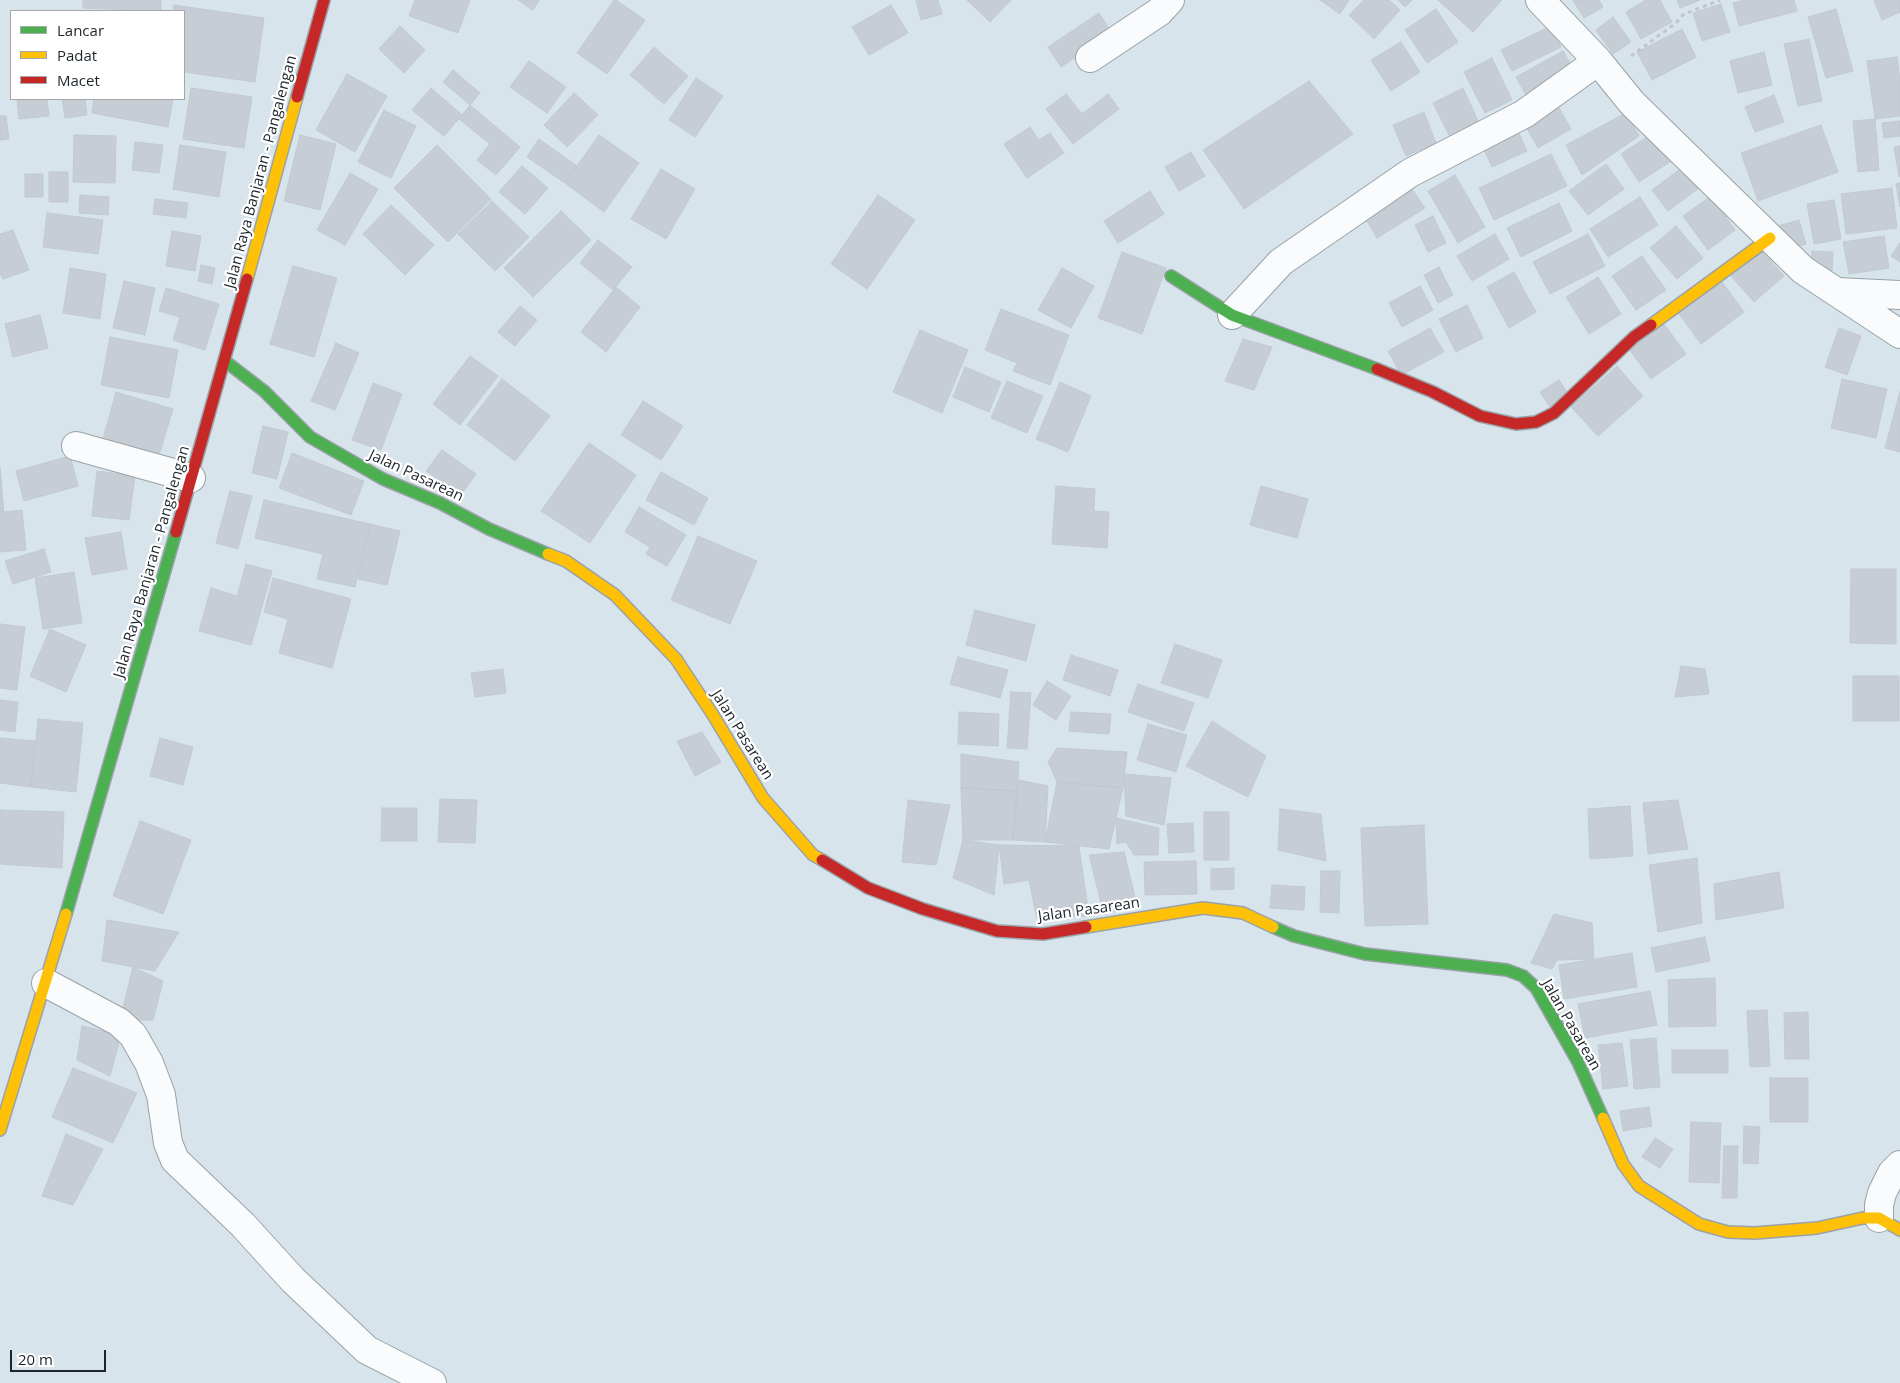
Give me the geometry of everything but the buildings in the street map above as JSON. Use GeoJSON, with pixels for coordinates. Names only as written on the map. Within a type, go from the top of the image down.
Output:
{"type":"FeatureCollection","features":[{"type":"Feature","properties":{"kind":"street","name":"Jalan Raya Banjaran - Pangalengan"},"geometry":{"type":"LineString","coordinates":[[0,1130],[46,983],[143,647],[225,360],[324,0]]}},
{"type":"Feature","properties":{"kind":"street"},"geometry":{"type":"LineString","coordinates":[[1090,58],[1159,12],[1170,0]]}},
{"type":"Feature","properties":{"kind":"street"},"geometry":{"type":"LineString","coordinates":[[1540,0],[1603,68],[1632,103],[1804,270],[1900,334]]}},
{"type":"Feature","properties":{"kind":"street"},"geometry":{"type":"LineString","coordinates":[[1232,315],[1281,262],[1410,173],[1524,114],[1603,68]]}},
{"type":"Feature","properties":{"kind":"street"},"geometry":{"type":"LineString","coordinates":[[1171,276],[1232,315],[1380,370],[1433,392],[1480,416],[1516,424],[1536,422],[1554,413],[1634,337],[1770,238]]}},
{"type":"Feature","properties":{"kind":"street"},"geometry":{"type":"LineString","coordinates":[[1835,292],[1900,295]]}},
{"type":"Feature","properties":{"kind":"street","name":"Jalan Pasarean"},"geometry":{"type":"LineString","coordinates":[[225,360],[264,391],[310,437],[383,479],[440,503],[490,529],[566,560],[614,595],[676,659],[769,805],[813,855],[868,888],[923,909],[996,931],[1043,934],[1203,908],[1243,913],[1294,936],[1365,954],[1455,962],[1507,970],[1523,976],[1536,988],[1578,1062],[1623,1164],[1639,1186],[1699,1224],[1728,1232],[1755,1233],[1817,1228],[1863,1218],[1889,1224]]}},
{"type":"Feature","properties":{"kind":"street"},"geometry":{"type":"LineString","coordinates":[[76,446],[191,478]]}},
{"type":"Feature","properties":{"kind":"street"},"geometry":{"type":"LineString","coordinates":[[46,983],[119,1022],[133,1035],[149,1063],[161,1095],[168,1143],[175,1160],[243,1225],[294,1280],[367,1350],[432,1383]]}},
{"type":"Feature","properties":{"kind":"street"},"geometry":{"type":"LineString","coordinates":[[1889,1224],[1879,1206],[1882,1193],[1892,1173],[1900,1165]]}},
{"type":"Feature","properties":{"kind":"path"},"geometry":{"type":"LineString","coordinates":[[1603,68],[1676,23],[1684,14],[1720,0]]}},
{"type":"Feature","properties":{"kind":"traffic: fast"},"geometry":{"type":"LineString","coordinates":[[1171,276],[1232,315],[1377,369]]}},
{"type":"Feature","properties":{"kind":"traffic: fast"},"geometry":{"type":"LineString","coordinates":[[225,361],[264,391],[310,437],[383,479],[440,503],[489,529],[548,554]]}},
{"type":"Feature","properties":{"kind":"traffic: fast"},"geometry":{"type":"LineString","coordinates":[[66,914],[176,532]]}},
{"type":"Feature","properties":{"kind":"traffic: fast"},"geometry":{"type":"LineString","coordinates":[[1273,927],[1294,936],[1365,954],[1507,970],[1523,976],[1536,988],[1578,1062],[1603,1118]]}},
{"type":"Feature","properties":{"kind":"traffic: slow"},"geometry":{"type":"LineString","coordinates":[[247,279],[297,97]]}},
{"type":"Feature","properties":{"kind":"traffic: slow"},"geometry":{"type":"LineString","coordinates":[[1651,325],[1770,238]]}},
{"type":"Feature","properties":{"kind":"traffic: slow"},"geometry":{"type":"LineString","coordinates":[[548,554],[566,561],[615,595],[676,659],[713,715],[763,798],[813,855],[822,860]]}},
{"type":"Feature","properties":{"kind":"traffic: slow"},"geometry":{"type":"LineString","coordinates":[[1086,927],[1203,908],[1243,913],[1273,927]]}},
{"type":"Feature","properties":{"kind":"traffic: slow"},"geometry":{"type":"LineString","coordinates":[[0,1130],[66,914]]}},
{"type":"Feature","properties":{"kind":"traffic: slow"},"geometry":{"type":"LineString","coordinates":[[1603,1118],[1623,1164],[1639,1186],[1699,1224],[1728,1232],[1755,1233],[1817,1228],[1863,1218],[1879,1218],[1900,1230]]}},
{"type":"Feature","properties":{"kind":"traffic: jam"},"geometry":{"type":"LineString","coordinates":[[297,97],[324,0]]}},
{"type":"Feature","properties":{"kind":"traffic: jam"},"geometry":{"type":"LineString","coordinates":[[176,532],[247,279]]}},
{"type":"Feature","properties":{"kind":"traffic: jam"},"geometry":{"type":"LineString","coordinates":[[1377,369],[1433,392],[1480,416],[1516,424],[1536,422],[1554,413],[1634,337],[1651,325]]}},
{"type":"Feature","properties":{"kind":"traffic: jam"},"geometry":{"type":"LineString","coordinates":[[822,860],[868,888],[923,909],[997,931],[1043,934],[1086,927]]}}]}
